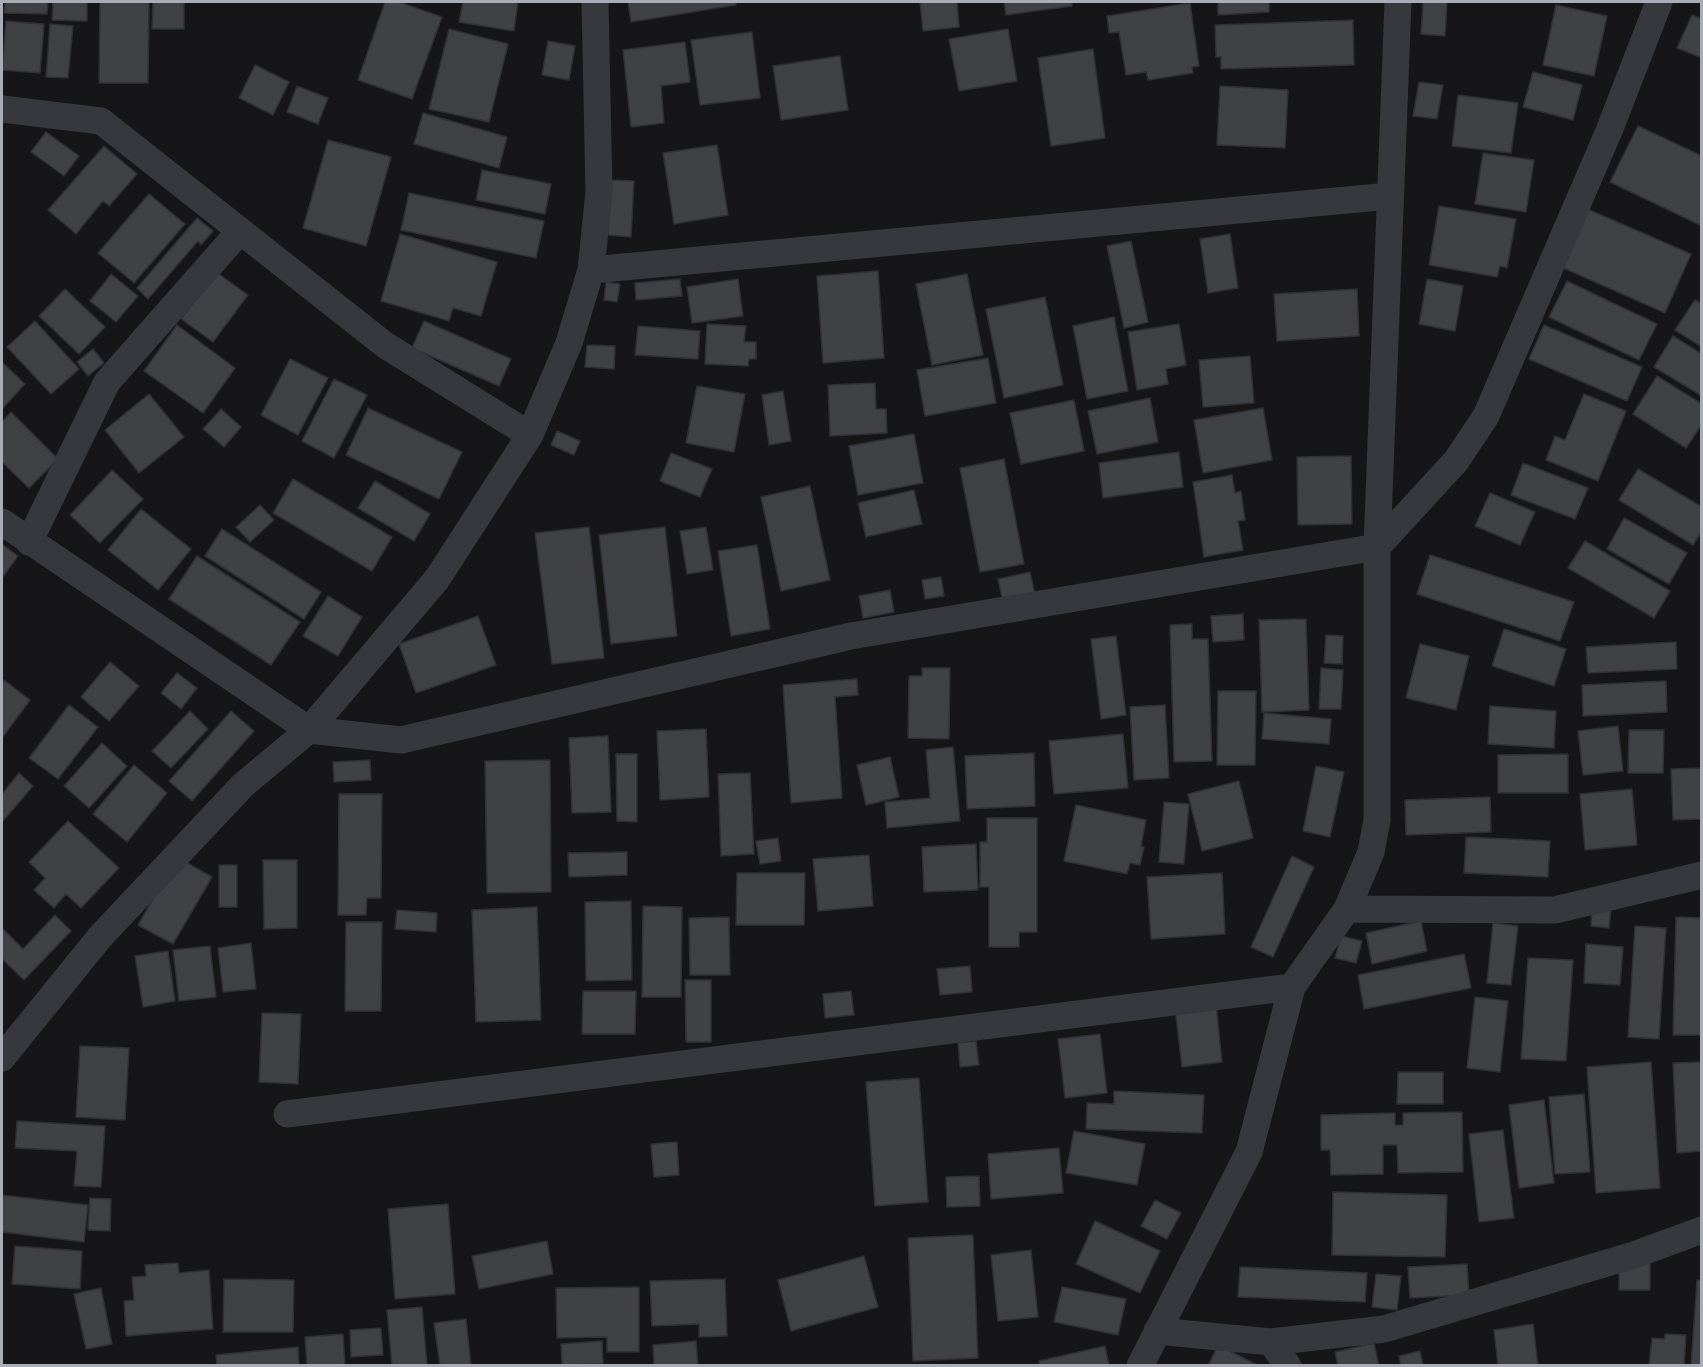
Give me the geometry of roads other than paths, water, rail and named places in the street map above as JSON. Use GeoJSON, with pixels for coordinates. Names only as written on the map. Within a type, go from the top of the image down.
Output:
{"type":"FeatureCollection","features":[{"type":"Feature","properties":{"kind":"street"},"geometry":{"type":"LineString","coordinates":[[2,1058],[108,929],[243,785],[309,730],[437,579],[530,435],[569,343],[591,270],[599,192],[595,2]]}},
{"type":"Feature","properties":{"kind":"street"},"geometry":{"type":"LineString","coordinates":[[1140,1365],[1249,1152],[1292,987],[1347,909],[1371,852],[1377,820],[1377,547],[1398,2]]}},
{"type":"Feature","properties":{"kind":"street"},"geometry":{"type":"LineString","coordinates":[[2,522],[309,730],[401,740],[851,636],[1377,547],[1456,461],[1486,416],[1609,131],[1659,2]]}},
{"type":"Feature","properties":{"kind":"street"},"geometry":{"type":"LineString","coordinates":[[2,109],[101,121],[385,345],[530,435]]}},
{"type":"Feature","properties":{"kind":"street"},"geometry":{"type":"LineString","coordinates":[[591,270],[1390,196]]}},
{"type":"Feature","properties":{"kind":"street"},"geometry":{"type":"LineString","coordinates":[[29,542],[107,382],[240,231]]}},
{"type":"Feature","properties":{"kind":"street"},"geometry":{"type":"LineString","coordinates":[[1347,909],[1555,910],[1701,876]]}},
{"type":"Feature","properties":{"kind":"street"},"geometry":{"type":"LineString","coordinates":[[287,1114],[1292,987]]}},
{"type":"Feature","properties":{"kind":"street"},"geometry":{"type":"LineString","coordinates":[[1157,1331],[1271,1342],[1384,1329],[1634,1255],[1701,1230]]}},
{"type":"Feature","properties":{"kind":"street"},"geometry":{"type":"LineString","coordinates":[[1271,1342],[1288,1365]]}}]}
